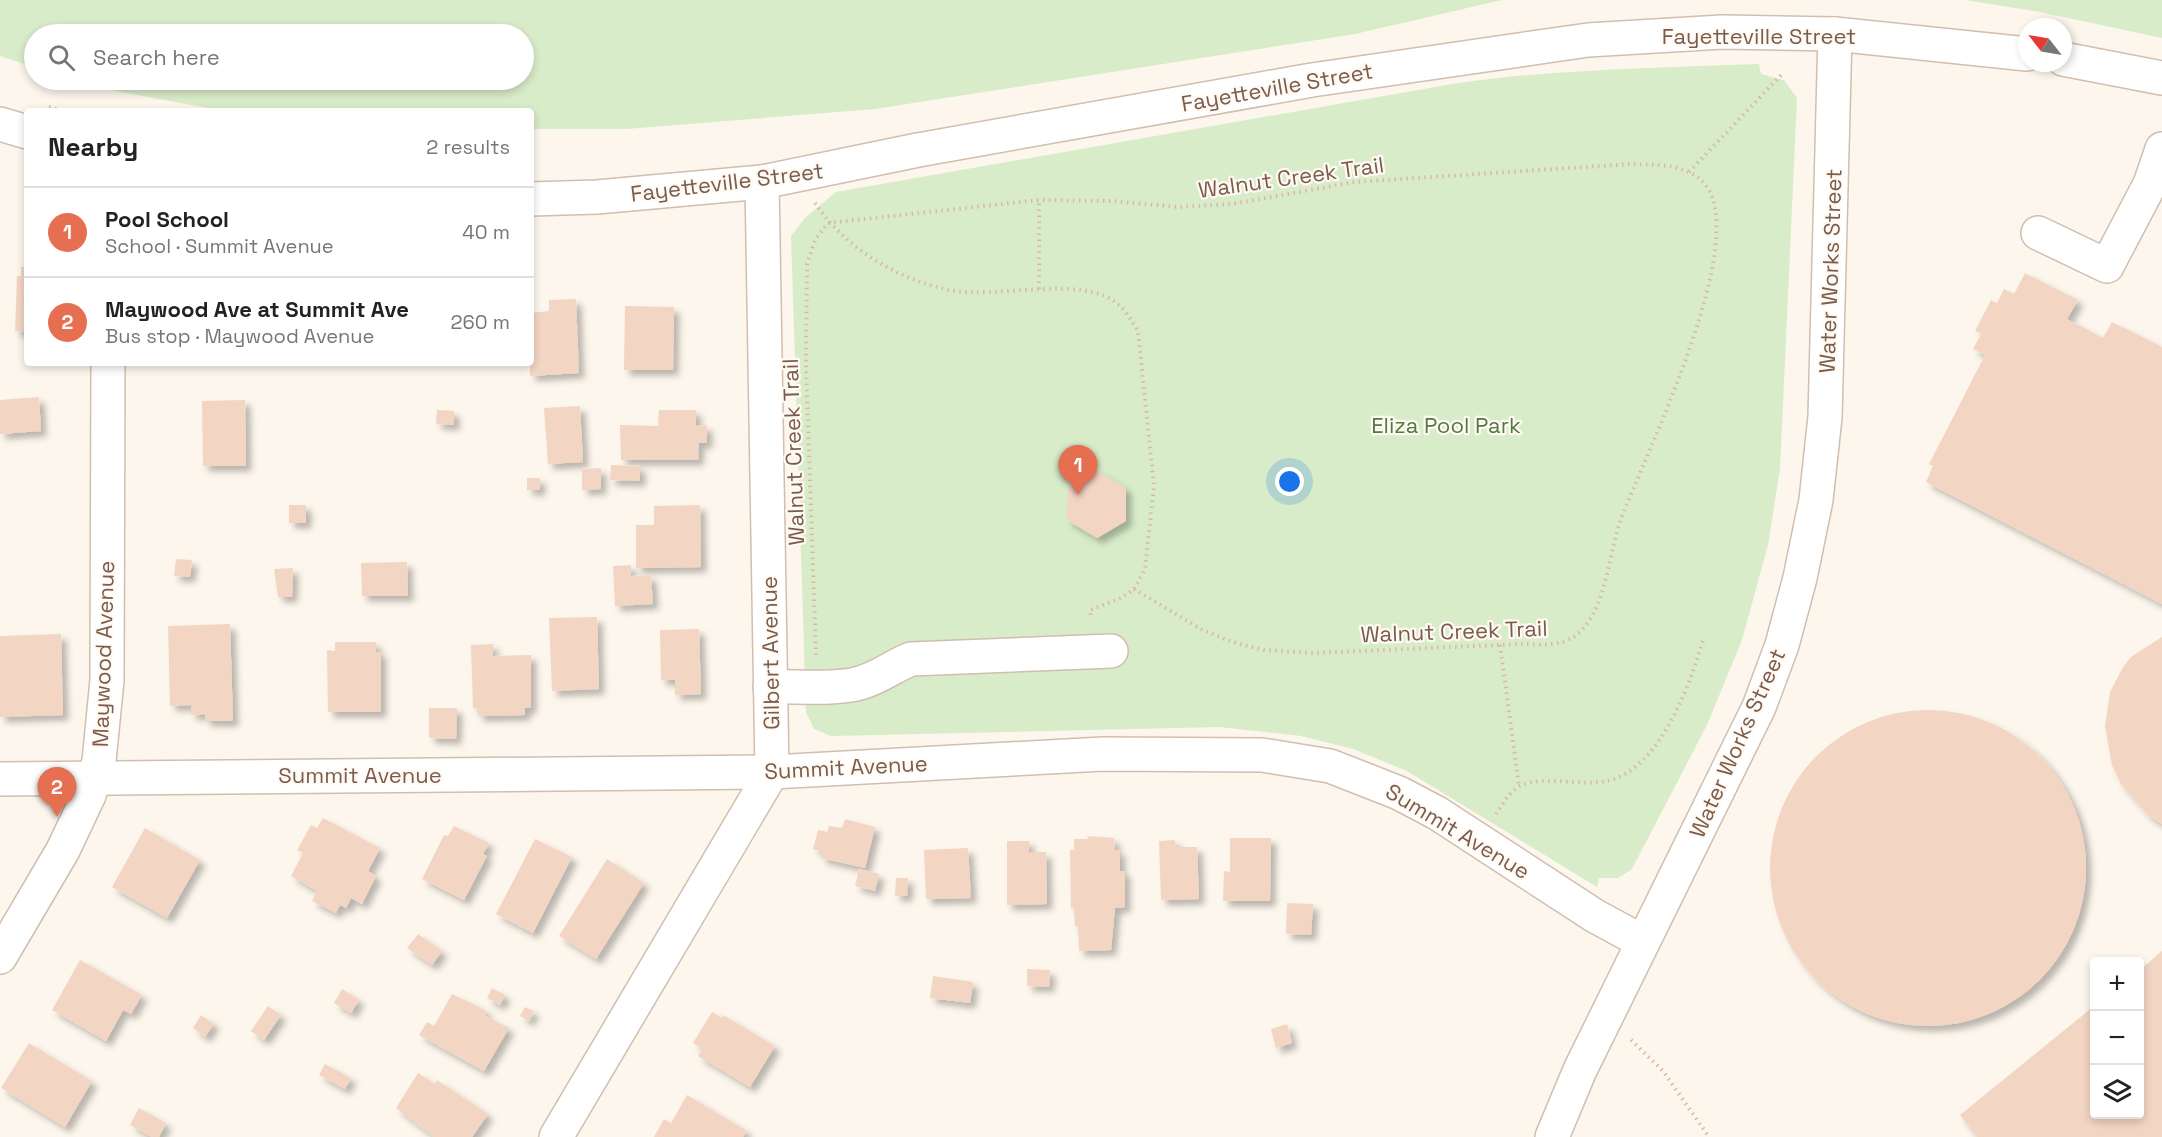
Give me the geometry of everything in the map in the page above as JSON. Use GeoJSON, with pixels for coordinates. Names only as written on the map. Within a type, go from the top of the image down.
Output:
{"type":"FeatureCollection","features":[{"type":"Feature","properties":{"kind":"street","name":"Fayetteville Street"},"geometry":{"type":"LineString","coordinates":[[534,199],[597,198],[762,182],[918,150],[1300,82],[1588,39],[1722,32],[1836,34],[2018,53]]}},
{"type":"Feature","properties":{"kind":"street","name":"Water Works Street"},"geometry":{"type":"LineString","coordinates":[[1552,1137],[1580,1070],[1759,706],[1782,645],[1800,578],[1816,500],[1825,417],[1836,34]]}},
{"type":"Feature","properties":{"kind":"street"},"geometry":{"type":"LineString","coordinates":[[2072,61],[2162,78]]}},
{"type":"Feature","properties":{"kind":"street"},"geometry":{"type":"LineString","coordinates":[[0,123],[24,131]]}},
{"type":"Feature","properties":{"kind":"street"},"geometry":{"type":"LineString","coordinates":[[2038,232],[2107,266],[2150,184],[2162,149]]}},
{"type":"Feature","properties":{"kind":"street","name":"Gilbert Avenue"},"geometry":{"type":"LineString","coordinates":[[762,182],[772,772]]}},
{"type":"Feature","properties":{"kind":"street","name":"Maywood Avenue"},"geometry":{"type":"LineString","coordinates":[[0,957],[63,850],[95,777],[103,734],[106,680],[108,366]]}},
{"type":"Feature","properties":{"kind":"street"},"geometry":{"type":"LineString","coordinates":[[770,687],[857,684],[876,678],[896,665],[911,659],[1102,652]]}},
{"type":"Feature","properties":{"kind":"street","name":"Summit Avenue"},"geometry":{"type":"LineString","coordinates":[[0,779],[772,772],[1103,754],[1262,755],[1330,766],[1400,792],[1481,841],[1595,916],[1643,942]]}},
{"type":"Feature","properties":{"kind":"street"},"geometry":{"type":"LineString","coordinates":[[556,1137],[772,772]]}},
{"type":"Feature","properties":{"kind":"path"},"geometry":{"type":"LineString","coordinates":[[1689,172],[1784,73]]}},
{"type":"Feature","properties":{"kind":"path","name":"Walnut Creek Trail"},"geometry":{"type":"LineString","coordinates":[[817,686],[806,365],[807,264],[816,238],[828,223],[1039,200],[1111,201],[1179,207],[1232,204],[1355,182],[1631,164],[1672,166],[1689,172],[1704,184],[1713,203],[1716,226],[1711,273],[1695,339],[1620,524],[1598,602],[1580,632],[1567,641],[1550,645],[1313,653],[1264,650],[1232,642],[1201,629],[1134,589]]}},
{"type":"Feature","properties":{"kind":"path"},"geometry":{"type":"LineString","coordinates":[[813,200],[828,223],[866,256],[908,277],[950,291],[999,292],[1039,289],[1098,294],[1118,303],[1138,331],[1154,486],[1145,568],[1134,589],[1121,598],[1090,610],[1102,652]]}},
{"type":"Feature","properties":{"kind":"path"},"geometry":{"type":"LineString","coordinates":[[1039,200],[1039,289]]}},
{"type":"Feature","properties":{"kind":"path"},"geometry":{"type":"LineString","coordinates":[[1481,841],[1497,813],[1519,786],[1541,783],[1589,784],[1613,779],[1634,768],[1667,728],[1692,681],[1704,638]]}},
{"type":"Feature","properties":{"kind":"path"},"geometry":{"type":"LineString","coordinates":[[1500,645],[1519,786]]}},
{"type":"Feature","properties":{"kind":"path"},"geometry":{"type":"LineString","coordinates":[[1629,1036],[1663,1071],[1709,1137]]}},
{"type":"Feature","properties":{"kind":"green space"},"geometry":{"type":"Polygon","coordinates":[[[0,0],[1502,0],[1355,34],[875,109],[626,129],[534,129],[534,108],[208,108],[110,90],[534,90],[534,24],[24,24],[24,64],[0,56],[0,0]]]}},
{"type":"Feature","properties":{"kind":"green space"},"geometry":{"type":"Polygon","coordinates":[[[1965,0],[2162,0],[2162,38],[2072,18],[1965,0]]]}},
{"type":"Feature","properties":{"kind":"green space","name":"Eliza Pool Park"},"geometry":{"type":"Polygon","coordinates":[[[1759,64],[1761,74],[1784,80],[1797,98],[1780,469],[1768,545],[1742,640],[1707,725],[1632,869],[1618,878],[1599,878],[1597,887],[1407,771],[1353,749],[1301,736],[1219,727],[831,736],[814,729],[806,712],[791,236],[805,218],[836,192],[1458,83],[1571,72],[1759,64]]]}},
{"type":"Feature","properties":{"kind":"building"},"geometry":{"type":"Polygon","coordinates":[[[21,267],[24,267],[24,332],[15,331],[17,276],[21,276],[21,267]]]}},
{"type":"Feature","properties":{"kind":"building"},"geometry":{"type":"Polygon","coordinates":[[[2025,273],[2078,300],[2067,319],[2103,338],[2112,322],[2162,347],[2162,604],[1926,482],[1933,466],[1929,464],[1985,355],[1973,349],[1981,334],[1975,331],[1991,300],[1997,303],[2004,289],[2014,294],[2025,273]]]}},
{"type":"Feature","properties":{"kind":"building"},"geometry":{"type":"Polygon","coordinates":[[[576,299],[579,373],[530,376],[530,366],[534,366],[534,313],[549,311],[549,300],[576,299]]]}},
{"type":"Feature","properties":{"kind":"building"},"geometry":{"type":"Polygon","coordinates":[[[625,306],[674,307],[673,370],[624,370],[625,306]]]}},
{"type":"Feature","properties":{"kind":"building"},"geometry":{"type":"Polygon","coordinates":[[[39,397],[41,431],[0,434],[0,400],[39,397]]]}},
{"type":"Feature","properties":{"kind":"building"},"geometry":{"type":"Polygon","coordinates":[[[245,400],[246,466],[203,466],[202,401],[245,400]]]}},
{"type":"Feature","properties":{"kind":"building"},"geometry":{"type":"Polygon","coordinates":[[[580,406],[583,462],[548,464],[544,408],[580,406]]]}},
{"type":"Feature","properties":{"kind":"building"},"geometry":{"type":"Polygon","coordinates":[[[437,410],[454,411],[454,425],[436,424],[437,410]]]}},
{"type":"Feature","properties":{"kind":"building"},"geometry":{"type":"Polygon","coordinates":[[[659,410],[696,410],[696,426],[707,425],[707,443],[699,443],[698,460],[621,460],[620,425],[658,426],[659,410]]]}},
{"type":"Feature","properties":{"kind":"building"},"geometry":{"type":"Polygon","coordinates":[[[611,465],[640,466],[640,481],[610,480],[611,465]]]}},
{"type":"Feature","properties":{"kind":"building"},"geometry":{"type":"Polygon","coordinates":[[[601,468],[601,489],[582,490],[582,469],[601,468]]]}},
{"type":"Feature","properties":{"kind":"building"},"geometry":{"type":"Polygon","coordinates":[[[1097,471],[1126,488],[1126,521],[1097,538],[1067,520],[1068,487],[1097,471]]]}},
{"type":"Feature","properties":{"kind":"building"},"geometry":{"type":"Polygon","coordinates":[[[527,478],[540,478],[540,490],[527,490],[527,478]]]}},
{"type":"Feature","properties":{"kind":"building"},"geometry":{"type":"Polygon","coordinates":[[[289,505],[306,505],[306,523],[289,523],[289,505]]]}},
{"type":"Feature","properties":{"kind":"building"},"geometry":{"type":"Polygon","coordinates":[[[700,505],[701,567],[636,568],[636,525],[654,525],[654,506],[700,505]]]}},
{"type":"Feature","properties":{"kind":"building"},"geometry":{"type":"Polygon","coordinates":[[[176,559],[192,560],[190,577],[174,576],[176,559]]]}},
{"type":"Feature","properties":{"kind":"building"},"geometry":{"type":"Polygon","coordinates":[[[407,562],[408,596],[362,596],[361,563],[407,562]]]}},
{"type":"Feature","properties":{"kind":"building"},"geometry":{"type":"Polygon","coordinates":[[[631,565],[631,576],[651,575],[653,604],[615,606],[613,566],[631,565]]]}},
{"type":"Feature","properties":{"kind":"building"},"geometry":{"type":"Polygon","coordinates":[[[293,568],[292,597],[278,597],[274,569],[293,568]]]}},
{"type":"Feature","properties":{"kind":"building"},"geometry":{"type":"Polygon","coordinates":[[[597,617],[599,689],[552,691],[549,618],[597,617]]]}},
{"type":"Feature","properties":{"kind":"building"},"geometry":{"type":"Polygon","coordinates":[[[230,624],[233,721],[205,721],[205,714],[191,715],[191,705],[170,706],[168,626],[230,624]]]}},
{"type":"Feature","properties":{"kind":"building"},"geometry":{"type":"Polygon","coordinates":[[[699,629],[701,694],[675,695],[675,680],[661,680],[660,630],[699,629]]]}},
{"type":"Feature","properties":{"kind":"building"},"geometry":{"type":"Polygon","coordinates":[[[61,634],[63,715],[0,717],[0,636],[61,634]]]}},
{"type":"Feature","properties":{"kind":"building"},"geometry":{"type":"Polygon","coordinates":[[[2162,637],[2162,824],[2148,815],[2121,784],[2112,765],[2105,726],[2110,692],[2123,667],[2132,656],[2162,637]]]}},
{"type":"Feature","properties":{"kind":"building"},"geometry":{"type":"Polygon","coordinates":[[[335,642],[376,642],[376,652],[381,652],[381,712],[328,712],[327,650],[335,651],[335,642]]]}},
{"type":"Feature","properties":{"kind":"building"},"geometry":{"type":"Polygon","coordinates":[[[493,644],[493,656],[531,655],[531,708],[525,708],[525,715],[478,716],[478,708],[473,708],[471,645],[493,644]]]}},
{"type":"Feature","properties":{"kind":"building"},"geometry":{"type":"Polygon","coordinates":[[[429,708],[457,708],[456,739],[429,738],[429,708]]]}},
{"type":"Feature","properties":{"kind":"building"},"geometry":{"type":"Polygon","coordinates":[[[1928,710],[1959,713],[1988,722],[2016,737],[2040,756],[2059,780],[2074,808],[2083,837],[2086,868],[2083,899],[2074,928],[2059,956],[2040,980],[2016,999],[1988,1014],[1959,1023],[1928,1026],[1897,1023],[1868,1014],[1840,999],[1816,980],[1797,956],[1782,928],[1773,899],[1770,868],[1773,837],[1782,808],[1797,780],[1816,756],[1840,737],[1868,722],[1897,713],[1928,710]]]}},
{"type":"Feature","properties":{"kind":"building"},"geometry":{"type":"Polygon","coordinates":[[[323,818],[380,848],[368,871],[376,876],[362,904],[351,898],[346,908],[340,905],[336,913],[312,901],[317,891],[291,876],[303,853],[297,850],[311,825],[317,828],[323,818]]]}},
{"type":"Feature","properties":{"kind":"building"},"geometry":{"type":"Polygon","coordinates":[[[845,819],[875,827],[865,868],[821,858],[822,851],[813,849],[818,830],[827,832],[829,826],[842,828],[845,819]]]}},
{"type":"Feature","properties":{"kind":"building"},"geometry":{"type":"Polygon","coordinates":[[[454,826],[489,843],[483,854],[487,856],[464,900],[422,879],[444,835],[448,836],[454,826]]]}},
{"type":"Feature","properties":{"kind":"building"},"geometry":{"type":"Polygon","coordinates":[[[145,828],[200,860],[167,918],[112,887],[145,828]]]}},
{"type":"Feature","properties":{"kind":"building"},"geometry":{"type":"Polygon","coordinates":[[[1087,836],[1114,838],[1115,850],[1120,850],[1120,871],[1125,871],[1125,907],[1115,908],[1111,950],[1079,951],[1078,926],[1075,926],[1074,908],[1071,908],[1070,850],[1074,850],[1074,839],[1088,839],[1087,836]]]}},
{"type":"Feature","properties":{"kind":"building"},"geometry":{"type":"Polygon","coordinates":[[[1230,838],[1271,838],[1270,901],[1223,901],[1224,871],[1230,872],[1230,838]]]}},
{"type":"Feature","properties":{"kind":"building"},"geometry":{"type":"Polygon","coordinates":[[[535,839],[572,857],[533,933],[496,914],[535,839]]]}},
{"type":"Feature","properties":{"kind":"building"},"geometry":{"type":"Polygon","coordinates":[[[1175,840],[1176,847],[1197,847],[1199,899],[1161,900],[1159,841],[1175,840]]]}},
{"type":"Feature","properties":{"kind":"building"},"geometry":{"type":"Polygon","coordinates":[[[1007,841],[1029,841],[1029,852],[1046,852],[1047,904],[1007,905],[1007,841]]]}},
{"type":"Feature","properties":{"kind":"building"},"geometry":{"type":"Polygon","coordinates":[[[968,848],[971,898],[926,899],[924,850],[968,848]]]}},
{"type":"Feature","properties":{"kind":"building"},"geometry":{"type":"Polygon","coordinates":[[[607,859],[644,883],[596,959],[559,936],[607,859]]]}},
{"type":"Feature","properties":{"kind":"building"},"geometry":{"type":"Polygon","coordinates":[[[859,869],[879,874],[875,891],[855,886],[859,869]]]}},
{"type":"Feature","properties":{"kind":"building"},"geometry":{"type":"Polygon","coordinates":[[[896,878],[908,878],[907,896],[895,896],[896,878]]]}},
{"type":"Feature","properties":{"kind":"building"},"geometry":{"type":"Polygon","coordinates":[[[1287,903],[1313,904],[1311,935],[1286,934],[1287,903]]]}},
{"type":"Feature","properties":{"kind":"building"},"geometry":{"type":"Polygon","coordinates":[[[418,934],[442,951],[432,965],[407,948],[418,934]]]}},
{"type":"Feature","properties":{"kind":"building"},"geometry":{"type":"Polygon","coordinates":[[[2162,951],[2162,1137],[1977,1137],[1960,1115],[2090,1009],[2090,1119],[2144,1119],[2144,967],[2162,951]]]}},
{"type":"Feature","properties":{"kind":"building"},"geometry":{"type":"Polygon","coordinates":[[[80,960],[142,995],[131,1014],[123,1010],[106,1041],[52,1010],[80,960]]]}},
{"type":"Feature","properties":{"kind":"building"},"geometry":{"type":"Polygon","coordinates":[[[1027,969],[1050,970],[1049,987],[1027,986],[1027,969]]]}},
{"type":"Feature","properties":{"kind":"building"},"geometry":{"type":"Polygon","coordinates":[[[933,976],[973,982],[970,1003],[930,998],[933,976]]]}},
{"type":"Feature","properties":{"kind":"building"},"geometry":{"type":"Polygon","coordinates":[[[492,988],[505,995],[500,1005],[487,998],[492,988]]]}},
{"type":"Feature","properties":{"kind":"building"},"geometry":{"type":"Polygon","coordinates":[[[342,989],[359,1000],[351,1013],[334,1003],[342,989]]]}},
{"type":"Feature","properties":{"kind":"building"},"geometry":{"type":"Polygon","coordinates":[[[452,994],[487,1011],[484,1015],[509,1028],[484,1071],[419,1035],[427,1022],[434,1026],[452,994]]]}},
{"type":"Feature","properties":{"kind":"building"},"geometry":{"type":"Polygon","coordinates":[[[268,1006],[281,1015],[264,1040],[251,1031],[268,1006]]]}},
{"type":"Feature","properties":{"kind":"building"},"geometry":{"type":"Polygon","coordinates":[[[525,1007],[534,1011],[529,1021],[520,1016],[525,1007]]]}},
{"type":"Feature","properties":{"kind":"building"},"geometry":{"type":"Polygon","coordinates":[[[712,1012],[722,1018],[723,1015],[775,1046],[750,1087],[698,1056],[703,1049],[693,1043],[712,1012]]]}},
{"type":"Feature","properties":{"kind":"building"},"geometry":{"type":"Polygon","coordinates":[[[201,1015],[214,1024],[205,1037],[193,1028],[201,1015]]]}},
{"type":"Feature","properties":{"kind":"building"},"geometry":{"type":"Polygon","coordinates":[[[1287,1024],[1292,1043],[1276,1048],[1271,1029],[1287,1024]]]}},
{"type":"Feature","properties":{"kind":"building"},"geometry":{"type":"Polygon","coordinates":[[[29,1043],[92,1081],[65,1127],[1,1088],[29,1043]]]}},
{"type":"Feature","properties":{"kind":"building"},"geometry":{"type":"Polygon","coordinates":[[[325,1064],[351,1078],[345,1089],[319,1075],[325,1064]]]}},
{"type":"Feature","properties":{"kind":"building"},"geometry":{"type":"Polygon","coordinates":[[[418,1073],[435,1084],[437,1080],[488,1114],[472,1137],[434,1137],[396,1108],[418,1073]]]}},
{"type":"Feature","properties":{"kind":"building"},"geometry":{"type":"Polygon","coordinates":[[[687,1095],[747,1131],[743,1137],[654,1137],[664,1119],[671,1123],[687,1095]]]}},
{"type":"Feature","properties":{"kind":"building"},"geometry":{"type":"Polygon","coordinates":[[[139,1108],[166,1123],[159,1137],[152,1137],[130,1125],[139,1108]]]}},
{"type":"Feature","properties":{"kind":"place","name":"Pool School"},"geometry":{"type":"Point","coordinates":[1078,495]}},
{"type":"Feature","properties":{"kind":"place","name":"Maywood Ave at Summit Ave"},"geometry":{"type":"Point","coordinates":[57,817]}}]}
